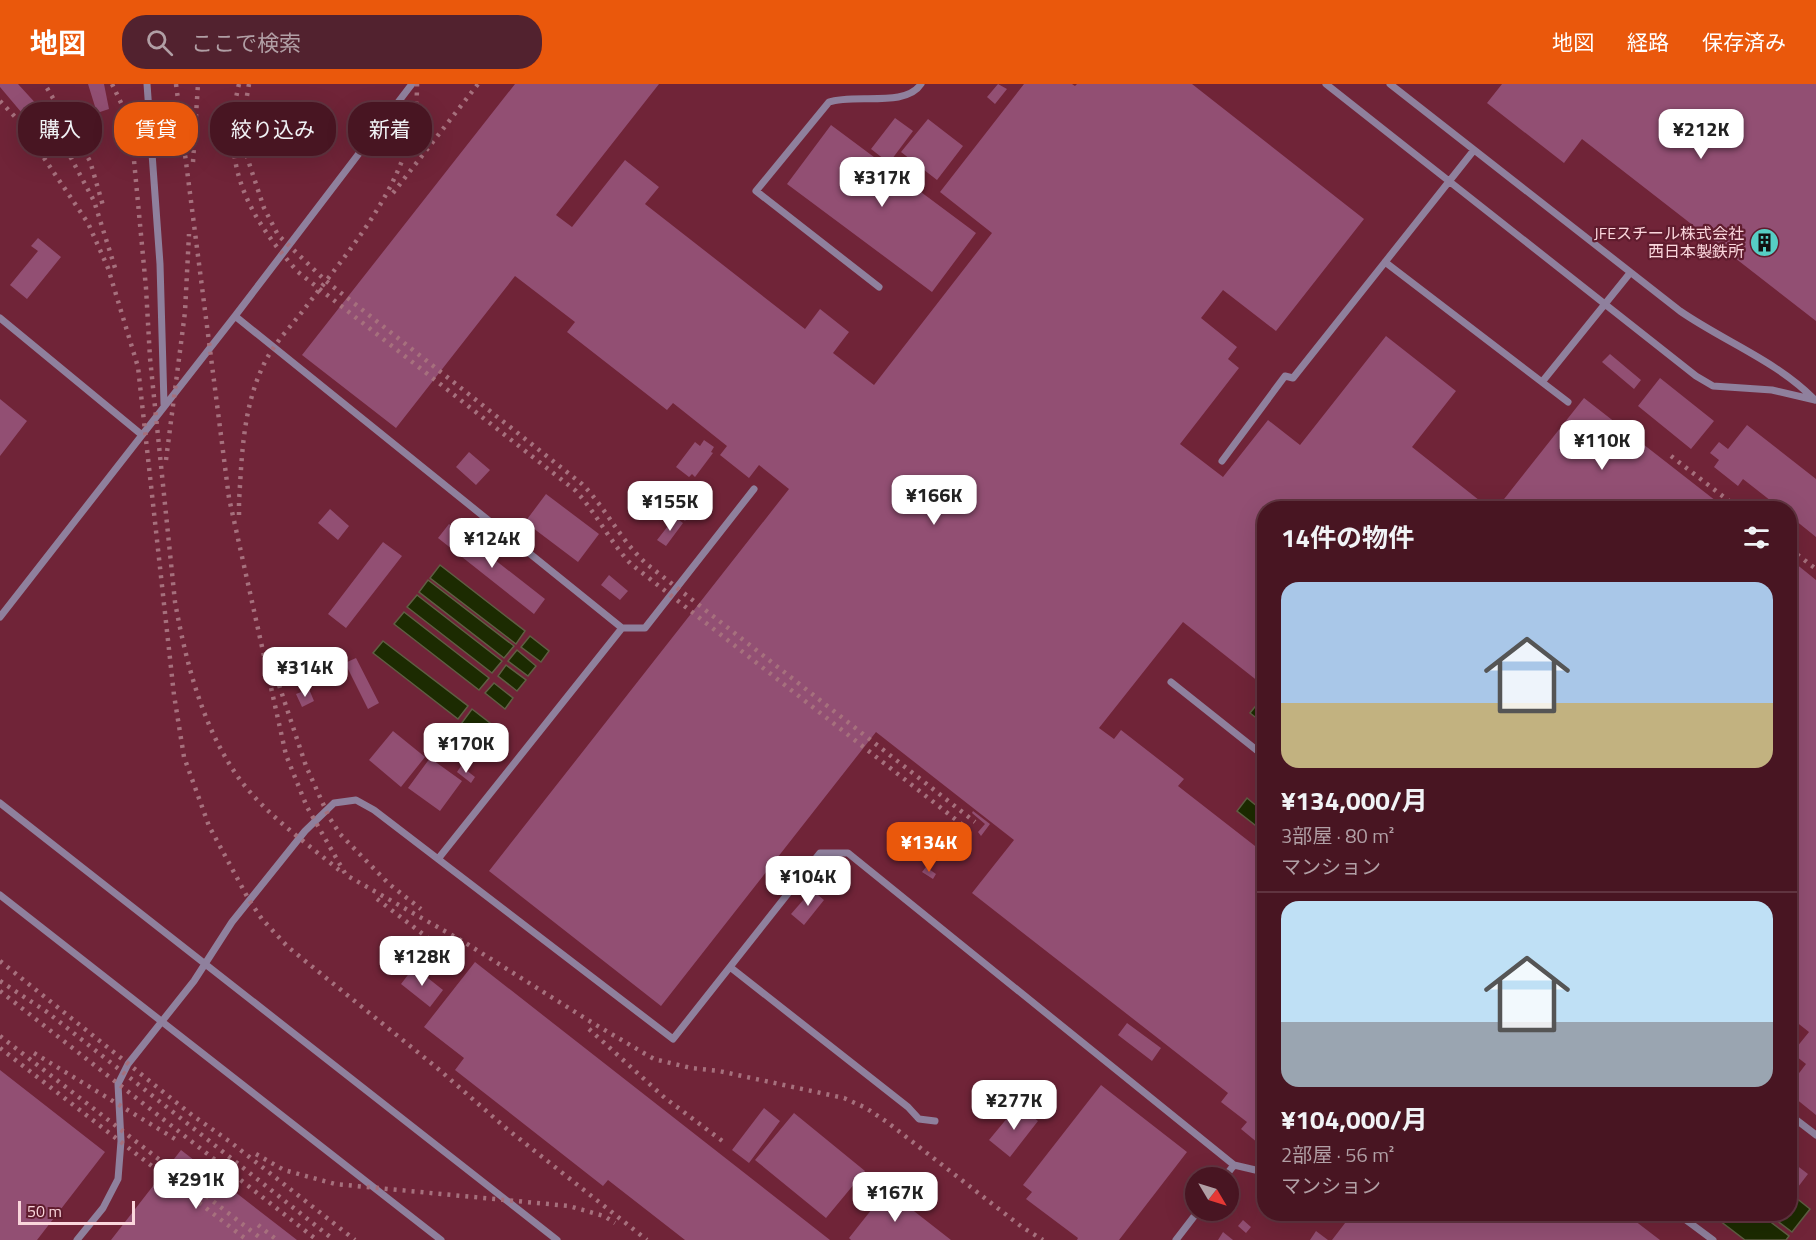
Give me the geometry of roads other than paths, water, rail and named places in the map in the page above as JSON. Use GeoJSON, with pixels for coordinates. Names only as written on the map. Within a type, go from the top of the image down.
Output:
{"type":"FeatureCollection","features":[{"type":"Feature","properties":{"kind":"lane"},"geometry":{"type":"LineString","coordinates":[[147,84],[160,264],[164,404]]}},
{"type":"Feature","properties":{"kind":"lane"},"geometry":{"type":"LineString","coordinates":[[0,617],[164,404],[235,316],[412,84]]}},
{"type":"Feature","properties":{"kind":"lane"},"geometry":{"type":"LineString","coordinates":[[879,286],[756,191],[829,102],[841,98],[909,96],[921,84]]}},
{"type":"Feature","properties":{"kind":"lane"},"geometry":{"type":"LineString","coordinates":[[1326,84],[1696,376],[1713,386],[1772,390],[1815,400]]}},
{"type":"Feature","properties":{"kind":"lane"},"geometry":{"type":"LineString","coordinates":[[1390,84],[1630,273],[1705,328],[1784,372],[1815,400]]}},
{"type":"Feature","properties":{"kind":"lane"},"geometry":{"type":"LineString","coordinates":[[1221,461],[1285,376],[1293,378],[1474,150]]}},
{"type":"Feature","properties":{"kind":"lane"},"geometry":{"type":"LineString","coordinates":[[1385,262],[1568,402]]}},
{"type":"Feature","properties":{"kind":"lane"},"geometry":{"type":"LineString","coordinates":[[1542,382],[1630,273]]}},
{"type":"Feature","properties":{"kind":"lane"},"geometry":{"type":"LineString","coordinates":[[235,316],[622,628],[645,628],[754,489]]}},
{"type":"Feature","properties":{"kind":"lane"},"geometry":{"type":"LineString","coordinates":[[0,318],[142,435]]}},
{"type":"Feature","properties":{"kind":"lane"},"geometry":{"type":"LineString","coordinates":[[438,859],[622,628]]}},
{"type":"Feature","properties":{"kind":"lane"},"geometry":{"type":"LineString","coordinates":[[1171,681],[1257,750]]}},
{"type":"Feature","properties":{"kind":"lane"},"geometry":{"type":"LineString","coordinates":[[77,1240],[103,1208],[118,1179],[121,1141],[118,1084],[128,1064],[194,981],[232,922],[305,831],[334,803],[356,801],[374,810],[674,1038],[820,853],[848,853],[1234,1165],[1257,1170]]}},
{"type":"Feature","properties":{"kind":"lane"},"geometry":{"type":"LineString","coordinates":[[0,803],[557,1240]]}},
{"type":"Feature","properties":{"kind":"lane"},"geometry":{"type":"LineString","coordinates":[[0,895],[441,1240]]}},
{"type":"Feature","properties":{"kind":"lane"},"geometry":{"type":"LineString","coordinates":[[730,967],[908,1107],[919,1119],[935,1120]]}},
{"type":"Feature","properties":{"kind":"lane"},"geometry":{"type":"LineString","coordinates":[[1797,1120],[1816,1135]]}},
{"type":"Feature","properties":{"kind":"lane"},"geometry":{"type":"LineString","coordinates":[[1176,1240],[1191,1221]]}},
{"type":"Feature","properties":{"kind":"lane"},"geometry":{"type":"LineString","coordinates":[[1687,1221],[1713,1240]]}},
{"type":"Feature","properties":{"kind":"railway"},"geometry":{"type":"LineString","coordinates":[[112,84],[124,109],[132,139],[150,358],[175,602],[190,670],[205,715],[225,757],[238,777],[272,815],[339,870]]}},
{"type":"Feature","properties":{"kind":"railway"},"geometry":{"type":"LineString","coordinates":[[176,84],[229,498],[286,755],[307,807],[346,875],[464,942],[654,1059],[844,1098],[866,1108],[1022,1227],[1043,1240]]}},
{"type":"Feature","properties":{"kind":"railway"},"geometry":{"type":"LineString","coordinates":[[193,162],[198,84]]}},
{"type":"Feature","properties":{"kind":"railway"},"geometry":{"type":"LineString","coordinates":[[239,84],[234,112],[233,139],[242,186],[251,208],[264,229],[298,272],[576,491],[631,564],[969,830]]}},
{"type":"Feature","properties":{"kind":"railway"},"geometry":{"type":"LineString","coordinates":[[249,84],[243,119],[244,148],[264,208],[278,235],[326,281],[582,484],[638,556],[648,565],[975,822]]}},
{"type":"Feature","properties":{"kind":"railway"},"geometry":{"type":"LineString","coordinates":[[239,515],[245,429],[258,377],[274,347],[342,261],[379,207],[407,148],[414,117],[417,84]]}},
{"type":"Feature","properties":{"kind":"railway"},"geometry":{"type":"LineString","coordinates":[[393,193],[478,84]]}},
{"type":"Feature","properties":{"kind":"railway"},"geometry":{"type":"LineString","coordinates":[[47,88],[90,161],[104,209]]}},
{"type":"Feature","properties":{"kind":"railway"},"geometry":{"type":"LineString","coordinates":[[0,101],[19,121],[88,223],[108,268],[138,367],[174,695],[184,757],[209,826],[249,900],[262,919],[288,947],[436,1067],[507,1129],[647,1240]]}},
{"type":"Feature","properties":{"kind":"railway"},"geometry":{"type":"LineString","coordinates":[[70,156],[94,201],[116,271]]}},
{"type":"Feature","properties":{"kind":"railway"},"geometry":{"type":"LineString","coordinates":[[166,460],[185,312],[189,234]]}},
{"type":"Feature","properties":{"kind":"railway"},"geometry":{"type":"LineString","coordinates":[[1671,456],[1729,501]]}},
{"type":"Feature","properties":{"kind":"railway"},"geometry":{"type":"LineString","coordinates":[[1797,554],[1816,569]]}},
{"type":"Feature","properties":{"kind":"railway"},"geometry":{"type":"LineString","coordinates":[[279,685],[306,766],[329,817],[340,834],[389,884],[421,909]]}},
{"type":"Feature","properties":{"kind":"railway"},"geometry":{"type":"LineString","coordinates":[[377,899],[462,964]]}},
{"type":"Feature","properties":{"kind":"railway"},"geometry":{"type":"LineString","coordinates":[[0,961],[192,1115],[229,1141],[355,1240]]}},
{"type":"Feature","properties":{"kind":"railway"},"geometry":{"type":"LineString","coordinates":[[0,981],[47,1012],[334,1240]]}},
{"type":"Feature","properties":{"kind":"railway"},"geometry":{"type":"LineString","coordinates":[[0,991],[317,1240]]}},
{"type":"Feature","properties":{"kind":"railway"},"geometry":{"type":"LineString","coordinates":[[589,1029],[665,1098],[725,1143]]}},
{"type":"Feature","properties":{"kind":"railway"},"geometry":{"type":"LineString","coordinates":[[0,1036],[263,1240]]}},
{"type":"Feature","properties":{"kind":"railway"},"geometry":{"type":"LineString","coordinates":[[0,1048],[247,1240]]}},
{"type":"Feature","properties":{"kind":"railway"},"geometry":{"type":"LineString","coordinates":[[34,1053],[180,1142]]}},
{"type":"Feature","properties":{"kind":"railway"},"geometry":{"type":"LineString","coordinates":[[256,1154],[284,1170],[335,1184],[569,1206],[604,1216],[615,1223]]}},
{"type":"Feature","properties":{"kind":"railway"},"geometry":{"type":"LineString","coordinates":[[258,1225],[277,1240]]}},
{"type":"Feature","properties":{"kind":"place","name":"JFEスチール株式会社 西日本製鉄所"},"geometry":{"type":"Point","coordinates":[1765,242]}}]}
